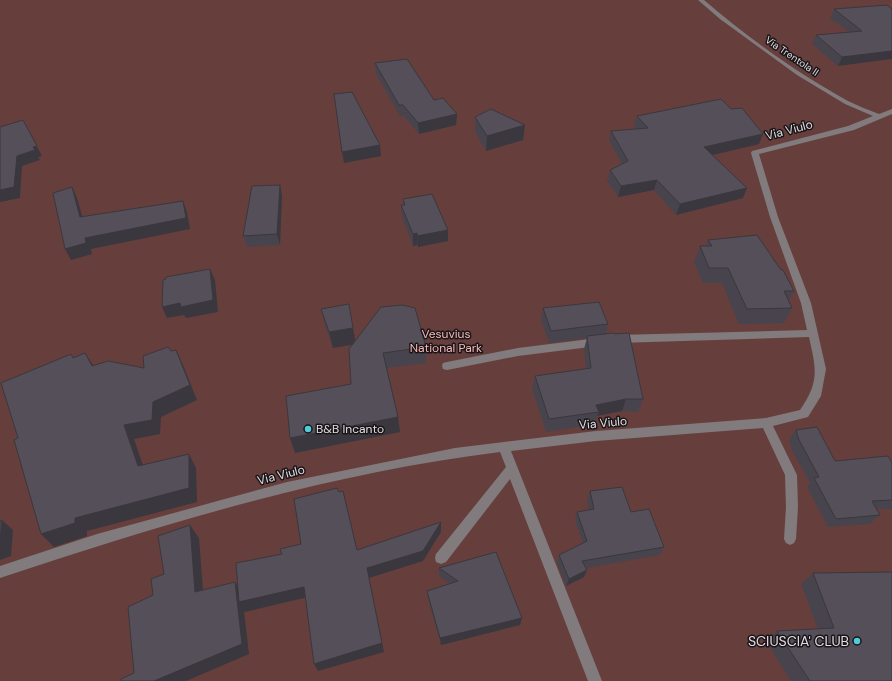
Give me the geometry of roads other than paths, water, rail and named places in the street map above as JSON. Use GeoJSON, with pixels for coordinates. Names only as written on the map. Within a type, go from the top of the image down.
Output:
{"type":"FeatureCollection","features":[{"type":"Feature","properties":{"kind":"street","name":"Via Trentola II"},"geometry":{"type":"LineString","coordinates":[[701,0],[727,22],[799,74],[847,103],[879,116]]}},
{"type":"Feature","properties":{"kind":"street","name":"Via Viulo"},"geometry":{"type":"LineString","coordinates":[[0,572],[97,540],[287,487],[455,453],[596,436],[766,423],[804,414],[816,396],[822,369],[806,303],[774,217],[755,153],[851,128],[892,111]]}},
{"type":"Feature","properties":{"kind":"street"},"geometry":{"type":"LineString","coordinates":[[446,366],[518,352],[620,339],[814,333]]}},
{"type":"Feature","properties":{"kind":"street"},"geometry":{"type":"LineString","coordinates":[[766,423],[791,475],[792,507],[790,539]]}},
{"type":"Feature","properties":{"kind":"street"},"geometry":{"type":"LineString","coordinates":[[504,447],[595,681]]}},
{"type":"Feature","properties":{"kind":"street"},"geometry":{"type":"LineString","coordinates":[[441,558],[512,468]]}},
{"type":"Feature","properties":{"kind":"place","name":"B&B Incanto"},"geometry":{"type":"Point","coordinates":[308,429]}},
{"type":"Feature","properties":{"kind":"place","name":"SCIUSCIA' CLUB"},"geometry":{"type":"Point","coordinates":[857,641]}},
{"type":"Feature","properties":{"kind":"park label","name":"Vesuvius National Park"},"geometry":{"type":"Point","coordinates":[446,341]}}]}
